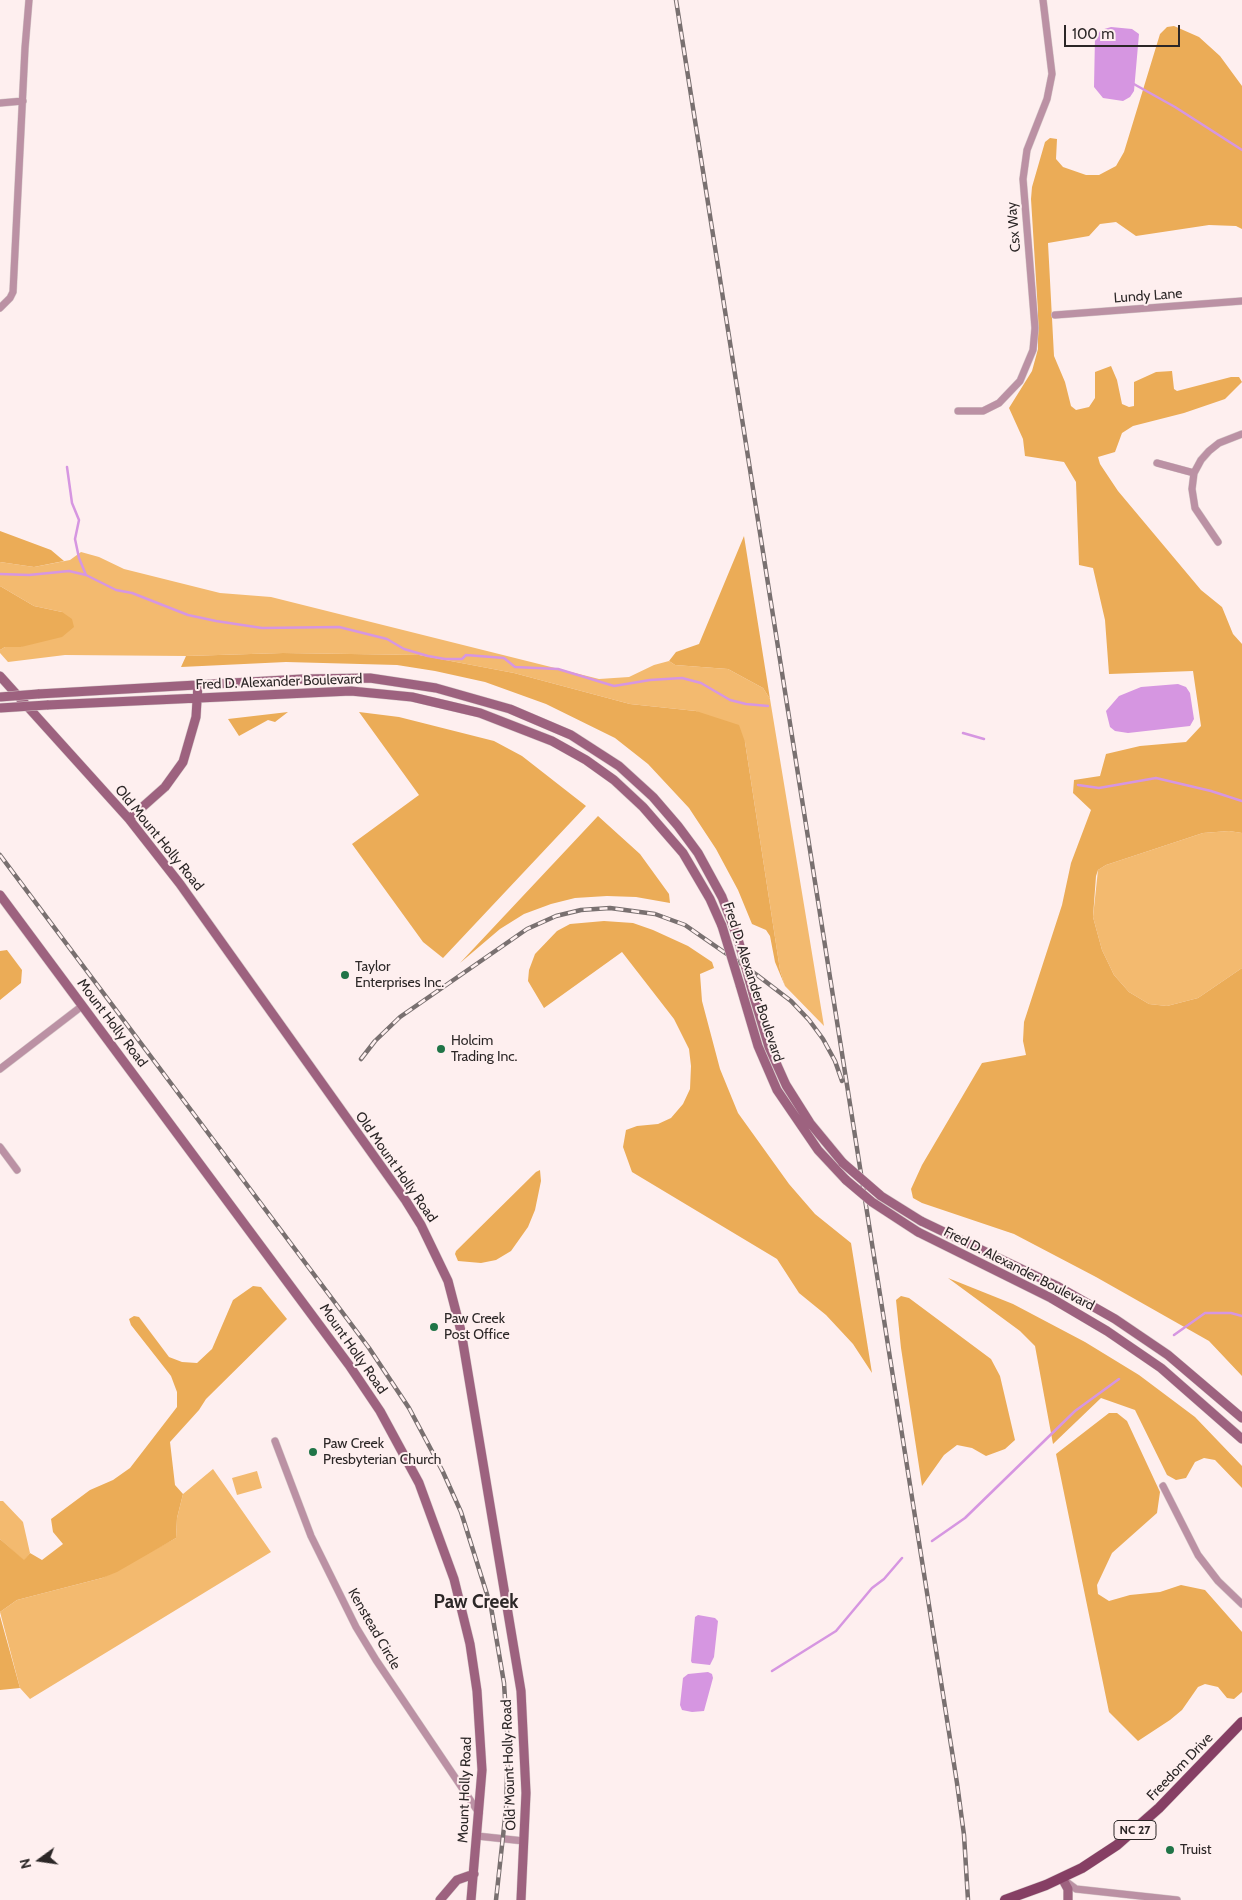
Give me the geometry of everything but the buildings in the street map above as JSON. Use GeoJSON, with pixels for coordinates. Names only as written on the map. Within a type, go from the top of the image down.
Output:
{"type":"FeatureCollection","features":[{"type":"Feature","properties":{"kind":"main road","name":"Old Mount Holly Road"},"geometry":{"type":"LineString","coordinates":[[0,676],[129,818],[180,884],[406,1201],[421,1225],[448,1281],[461,1331],[521,1691],[525,1749],[521,1900]]}},
{"type":"Feature","properties":{"kind":"main road","name":"Fred D. Alexander Boulevard"},"geometry":{"type":"LineString","coordinates":[[0,697],[325,678],[390,681],[458,693],[510,709],[571,735],[619,766],[665,810],[698,853],[722,897],[738,939],[769,1047],[786,1085],[810,1123],[843,1163],[882,1196],[921,1221],[1035,1275],[1116,1319],[1168,1355],[1242,1418]]}},
{"type":"Feature","properties":{"kind":"main road"},"geometry":{"type":"LineString","coordinates":[[129,818],[165,787],[178,770],[193,734],[198,684]]}},
{"type":"Feature","properties":{"kind":"main road","name":"Fred D. Alexander Boulevard"},"geometry":{"type":"LineString","coordinates":[[0,708],[323,692],[394,695],[432,701],[480,713],[538,734],[586,760],[614,780],[643,807],[683,853],[710,899],[722,926],[758,1046],[777,1090],[818,1150],[846,1180],[872,1202],[918,1232],[1051,1298],[1107,1331],[1161,1368],[1242,1439]]}},
{"type":"Feature","properties":{"kind":"main road","name":"Mount Holly Road"},"geometry":{"type":"LineString","coordinates":[[0,895],[349,1365],[380,1411],[410,1464],[433,1516],[448,1560],[470,1644],[477,1691],[482,1741],[480,1813],[471,1900]]}},
{"type":"Feature","properties":{"kind":"main road","name":"Freedom Drive"},"geometry":{"type":"LineString","coordinates":[[1005,1900],[1062,1878],[1098,1859],[1130,1834],[1242,1722]]}},
{"type":"Feature","properties":{"kind":"main road"},"geometry":{"type":"LineString","coordinates":[[440,1900],[457,1880],[474,1874]]}},
{"type":"Feature","properties":{"kind":"main road"},"geometry":{"type":"LineString","coordinates":[[1062,1878],[1068,1889],[1068,1900]]}},
{"type":"Feature","properties":{"kind":"street"},"geometry":{"type":"LineString","coordinates":[[0,308],[13,292],[29,0]]}},
{"type":"Feature","properties":{"kind":"street","name":"Csx Way"},"geometry":{"type":"LineString","coordinates":[[958,411],[983,411],[1000,403],[1020,381],[1033,350],[1035,328],[1023,179],[1027,150],[1047,99],[1052,74],[1042,0]]}},
{"type":"Feature","properties":{"kind":"street"},"geometry":{"type":"LineString","coordinates":[[0,103],[23,100]]}},
{"type":"Feature","properties":{"kind":"street","name":"Lundy Lane"},"geometry":{"type":"LineString","coordinates":[[1055,315],[1242,301]]}},
{"type":"Feature","properties":{"kind":"street"},"geometry":{"type":"LineString","coordinates":[[1218,542],[1195,508],[1192,489],[1194,473],[1201,460],[1209,451],[1219,443],[1242,434]]}},
{"type":"Feature","properties":{"kind":"street"},"geometry":{"type":"LineString","coordinates":[[1157,462],[1194,473]]}},
{"type":"Feature","properties":{"kind":"street"},"geometry":{"type":"LineString","coordinates":[[0,1069],[82,1006]]}},
{"type":"Feature","properties":{"kind":"street"},"geometry":{"type":"LineString","coordinates":[[0,1147],[17,1170]]}},
{"type":"Feature","properties":{"kind":"street","name":"Kenstead Circle"},"geometry":{"type":"LineString","coordinates":[[275,1441],[311,1536],[356,1627],[376,1660],[480,1813]]}},
{"type":"Feature","properties":{"kind":"street"},"geometry":{"type":"LineString","coordinates":[[1163,1486],[1202,1561],[1218,1581],[1242,1604]]}},
{"type":"Feature","properties":{"kind":"street"},"geometry":{"type":"LineString","coordinates":[[477,1836],[524,1841]]}},
{"type":"Feature","properties":{"kind":"street"},"geometry":{"type":"LineString","coordinates":[[1062,1878],[1076,1889],[1177,1900]]}},
{"type":"Feature","properties":{"kind":"shaded area"},"geometry":{"type":"Polygon","coordinates":[[[1174,26],[1199,37],[1220,56],[1242,86],[1242,229],[1236,226],[1209,225],[1136,236],[1116,222],[1100,224],[1089,236],[1048,243],[1054,356],[1065,382],[1071,406],[1076,410],[1089,407],[1095,398],[1095,372],[1111,366],[1117,380],[1122,404],[1129,407],[1134,406],[1134,382],[1156,372],[1172,371],[1174,389],[1177,391],[1231,377],[1239,377],[1242,382],[1225,399],[1184,413],[1133,426],[1122,433],[1115,452],[1098,457],[1100,464],[1118,491],[1201,590],[1222,607],[1233,634],[1242,644],[1242,833],[1229,831],[1203,833],[1106,865],[1098,870],[1096,876],[1093,917],[1102,950],[1114,975],[1129,992],[1149,1004],[1167,1006],[1198,998],[1242,968],[1242,1376],[1209,1341],[1096,1277],[1014,1234],[922,1203],[913,1198],[911,1189],[922,1165],[982,1063],[1026,1055],[1023,1041],[1024,1022],[1062,905],[1071,863],[1091,810],[1073,793],[1074,780],[1100,776],[1106,754],[1140,746],[1186,742],[1201,726],[1193,671],[1109,674],[1105,620],[1093,568],[1079,565],[1076,482],[1064,462],[1025,456],[1023,439],[1009,408],[1032,371],[1038,349],[1038,312],[1031,199],[1032,187],[1045,142],[1050,138],[1057,139],[1056,159],[1063,167],[1086,175],[1099,175],[1116,166],[1124,152],[1160,34],[1167,27],[1174,26]]]}},
{"type":"Feature","properties":{"kind":"shaded area"},"geometry":{"type":"Polygon","coordinates":[[[1111,27],[1132,29],[1139,34],[1134,91],[1130,97],[1123,101],[1103,98],[1094,87],[1095,37],[1101,30],[1111,27]]]}},
{"type":"Feature","properties":{"kind":"shaded area"},"geometry":{"type":"Polygon","coordinates":[[[0,531],[51,550],[64,561],[34,567],[0,562],[0,531]]]}},
{"type":"Feature","properties":{"kind":"shaded area"},"geometry":{"type":"Polygon","coordinates":[[[744,536],[770,699],[763,688],[728,669],[675,665],[669,661],[676,652],[699,644],[744,536]]]}},
{"type":"Feature","properties":{"kind":"shaded area"},"geometry":{"type":"Polygon","coordinates":[[[81,552],[99,557],[124,569],[220,593],[271,597],[599,679],[629,677],[654,665],[669,661],[675,665],[728,669],[763,688],[770,699],[824,1026],[785,986],[780,970],[745,742],[696,711],[630,704],[514,673],[419,655],[283,653],[186,656],[65,655],[8,662],[0,653],[0,650],[5,647],[21,647],[62,612],[34,606],[0,586],[0,562],[34,567],[70,560],[81,552]]]}},
{"type":"Feature","properties":{"kind":"shaded area"},"geometry":{"type":"Polygon","coordinates":[[[0,586],[34,606],[62,612],[72,619],[74,627],[62,637],[21,647],[5,647],[0,650],[0,586]]]}},
{"type":"Feature","properties":{"kind":"shaded area"},"geometry":{"type":"Polygon","coordinates":[[[283,653],[419,655],[514,673],[630,704],[696,711],[739,725],[745,742],[780,970],[785,986],[775,962],[770,936],[766,930],[752,924],[738,890],[716,849],[689,808],[648,764],[615,738],[546,704],[485,682],[435,671],[397,665],[286,662],[181,667],[186,656],[283,653]]]}},
{"type":"Feature","properties":{"kind":"shaded area"},"geometry":{"type":"Polygon","coordinates":[[[1178,684],[1186,687],[1190,693],[1194,719],[1190,726],[1128,733],[1115,731],[1110,727],[1106,711],[1119,696],[1141,687],[1178,684]]]}},
{"type":"Feature","properties":{"kind":"shaded area"},"geometry":{"type":"Polygon","coordinates":[[[288,712],[275,722],[268,720],[239,736],[228,719],[288,712]]]}},
{"type":"Feature","properties":{"kind":"shaded area"},"geometry":{"type":"Polygon","coordinates":[[[359,712],[399,717],[494,741],[522,756],[586,806],[443,958],[423,942],[352,844],[419,795],[359,712]]]}},
{"type":"Feature","properties":{"kind":"shaded area"},"geometry":{"type":"Polygon","coordinates":[[[598,816],[640,854],[669,894],[670,903],[636,897],[607,896],[575,898],[551,904],[524,914],[500,929],[460,963],[598,816]]]}},
{"type":"Feature","properties":{"kind":"shaded area"},"geometry":{"type":"Polygon","coordinates":[[[1229,831],[1242,833],[1242,968],[1198,998],[1167,1006],[1149,1004],[1129,992],[1114,975],[1102,950],[1093,917],[1098,870],[1106,865],[1203,833],[1229,831]]]}},
{"type":"Feature","properties":{"kind":"shaded area"},"geometry":{"type":"Polygon","coordinates":[[[604,921],[633,923],[653,930],[688,946],[712,962],[714,968],[700,974],[702,1001],[720,1069],[738,1113],[789,1184],[815,1214],[851,1243],[872,1373],[853,1344],[826,1315],[799,1293],[777,1259],[632,1172],[623,1147],[626,1130],[637,1126],[658,1124],[671,1118],[683,1104],[690,1089],[691,1066],[689,1049],[674,1019],[622,952],[544,1008],[528,981],[529,970],[535,954],[557,931],[570,924],[604,921]]]}},
{"type":"Feature","properties":{"kind":"shaded area"},"geometry":{"type":"Polygon","coordinates":[[[7,950],[22,970],[21,983],[0,1000],[0,951],[7,950]]]}},
{"type":"Feature","properties":{"kind":"shaded area"},"geometry":{"type":"Polygon","coordinates":[[[540,1170],[541,1181],[535,1210],[528,1227],[511,1251],[496,1260],[481,1263],[458,1261],[455,1254],[456,1251],[540,1170]]]}},
{"type":"Feature","properties":{"kind":"shaded area"},"geometry":{"type":"Polygon","coordinates":[[[948,1278],[1013,1304],[1085,1342],[1139,1375],[1195,1417],[1242,1466],[1242,1488],[1215,1460],[1204,1458],[1195,1462],[1186,1478],[1176,1480],[1167,1475],[1135,1410],[1101,1398],[1053,1444],[1035,1346],[1020,1331],[948,1278]]]}},
{"type":"Feature","properties":{"kind":"shaded area"},"geometry":{"type":"Polygon","coordinates":[[[253,1286],[261,1287],[287,1319],[206,1399],[199,1410],[170,1442],[175,1485],[183,1494],[177,1518],[176,1538],[117,1572],[102,1578],[17,1600],[0,1612],[0,1539],[24,1560],[30,1553],[42,1560],[63,1544],[53,1532],[51,1519],[90,1490],[113,1480],[130,1468],[177,1407],[177,1392],[171,1376],[131,1325],[129,1319],[134,1316],[139,1317],[169,1357],[182,1362],[197,1363],[212,1349],[233,1300],[253,1286]]]}},
{"type":"Feature","properties":{"kind":"shaded area"},"geometry":{"type":"Polygon","coordinates":[[[901,1296],[909,1298],[991,1359],[1000,1376],[1015,1440],[1005,1449],[986,1456],[972,1448],[957,1445],[944,1455],[922,1486],[901,1348],[896,1300],[901,1296]]]}},
{"type":"Feature","properties":{"kind":"shaded area"},"geometry":{"type":"Polygon","coordinates":[[[1109,1413],[1117,1413],[1127,1421],[1160,1492],[1157,1513],[1112,1553],[1097,1585],[1098,1594],[1109,1601],[1130,1595],[1160,1592],[1181,1585],[1205,1590],[1242,1632],[1242,1692],[1234,1699],[1227,1698],[1218,1687],[1205,1684],[1198,1687],[1182,1710],[1138,1741],[1109,1712],[1056,1454],[1109,1413]]]}},
{"type":"Feature","properties":{"kind":"shaded area"},"geometry":{"type":"Polygon","coordinates":[[[213,1469],[271,1552],[30,1699],[20,1688],[0,1612],[17,1600],[102,1578],[176,1538],[177,1518],[183,1494],[213,1469]]]}},
{"type":"Feature","properties":{"kind":"shaded area"},"geometry":{"type":"Polygon","coordinates":[[[257,1471],[262,1488],[237,1495],[232,1478],[257,1471]]]}},
{"type":"Feature","properties":{"kind":"shaded area"},"geometry":{"type":"Polygon","coordinates":[[[0,1501],[3,1501],[23,1522],[30,1553],[24,1561],[0,1539],[0,1501]]]}},
{"type":"Feature","properties":{"kind":"shaded area"},"geometry":{"type":"Polygon","coordinates":[[[698,1615],[715,1618],[718,1621],[714,1657],[710,1665],[692,1663],[691,1661],[695,1617],[698,1615]]]}},
{"type":"Feature","properties":{"kind":"shaded area"},"geometry":{"type":"Polygon","coordinates":[[[0,1616],[20,1688],[0,1690],[0,1616]]]}},
{"type":"Feature","properties":{"kind":"shaded area"},"geometry":{"type":"Polygon","coordinates":[[[708,1672],[712,1674],[713,1678],[704,1711],[692,1712],[682,1710],[680,1705],[683,1678],[688,1674],[708,1672]]]}},
{"type":"Feature","properties":{"kind":"waterway"},"geometry":{"type":"LineString","coordinates":[[1132,83],[1175,107],[1242,150]]}},
{"type":"Feature","properties":{"kind":"waterway"},"geometry":{"type":"LineString","coordinates":[[67,467],[72,503],[79,520],[75,539],[79,558],[86,575]]}},
{"type":"Feature","properties":{"kind":"waterway"},"geometry":{"type":"LineString","coordinates":[[0,574],[29,575],[69,571],[86,575],[116,590],[132,593],[188,615],[216,621],[262,628],[339,627],[387,639],[404,649],[428,656],[445,659],[462,659],[466,655],[504,658],[515,667],[558,669],[614,686],[650,680],[682,678],[701,683],[730,700],[768,706]]}},
{"type":"Feature","properties":{"kind":"waterway"},"geometry":{"type":"LineString","coordinates":[[963,733],[984,739]]}},
{"type":"Feature","properties":{"kind":"waterway"},"geometry":{"type":"LineString","coordinates":[[1078,785],[1099,788],[1156,778],[1211,791],[1242,801]]}},
{"type":"Feature","properties":{"kind":"waterway"},"geometry":{"type":"LineString","coordinates":[[1174,1335],[1205,1313],[1231,1313],[1242,1316]]}},
{"type":"Feature","properties":{"kind":"waterway"},"geometry":{"type":"LineString","coordinates":[[932,1541],[965,1518],[1075,1411],[1119,1379]]}},
{"type":"Feature","properties":{"kind":"waterway"},"geometry":{"type":"LineString","coordinates":[[772,1671],[836,1631],[872,1588],[884,1579],[902,1558]]}},
{"type":"Feature","properties":{"kind":"railway"},"geometry":{"type":"LineString","coordinates":[[676,0],[957,1783],[964,1835],[968,1900]]}},
{"type":"Feature","properties":{"kind":"railway"},"geometry":{"type":"LineString","coordinates":[[0,855],[369,1348],[409,1408],[443,1472],[461,1512],[491,1607],[504,1683],[508,1747],[506,1809],[496,1900]]}},
{"type":"Feature","properties":{"kind":"railway"},"geometry":{"type":"LineString","coordinates":[[361,1059],[375,1041],[400,1017],[527,929],[556,916],[581,910],[610,908],[655,914],[685,925],[757,975],[791,1001],[809,1020],[823,1039],[835,1061],[842,1081]]}},
{"type":"Feature","properties":{"kind":"place","name":"Taylor Enterprises Inc."},"geometry":{"type":"Point","coordinates":[345,975]}},
{"type":"Feature","properties":{"kind":"place","name":"Holcim Trading Inc."},"geometry":{"type":"Point","coordinates":[441,1049]}},
{"type":"Feature","properties":{"kind":"place","name":"Paw Creek Post Office"},"geometry":{"type":"Point","coordinates":[434,1327]}},
{"type":"Feature","properties":{"kind":"place","name":"Paw Creek Presbyterian Church"},"geometry":{"type":"Point","coordinates":[313,1452]}},
{"type":"Feature","properties":{"kind":"place","name":"Truist"},"geometry":{"type":"Point","coordinates":[1170,1850]}},
{"type":"Feature","properties":{"kind":"district","name":"Paw Creek"},"geometry":{"type":"Point","coordinates":[476,1602]}}]}
